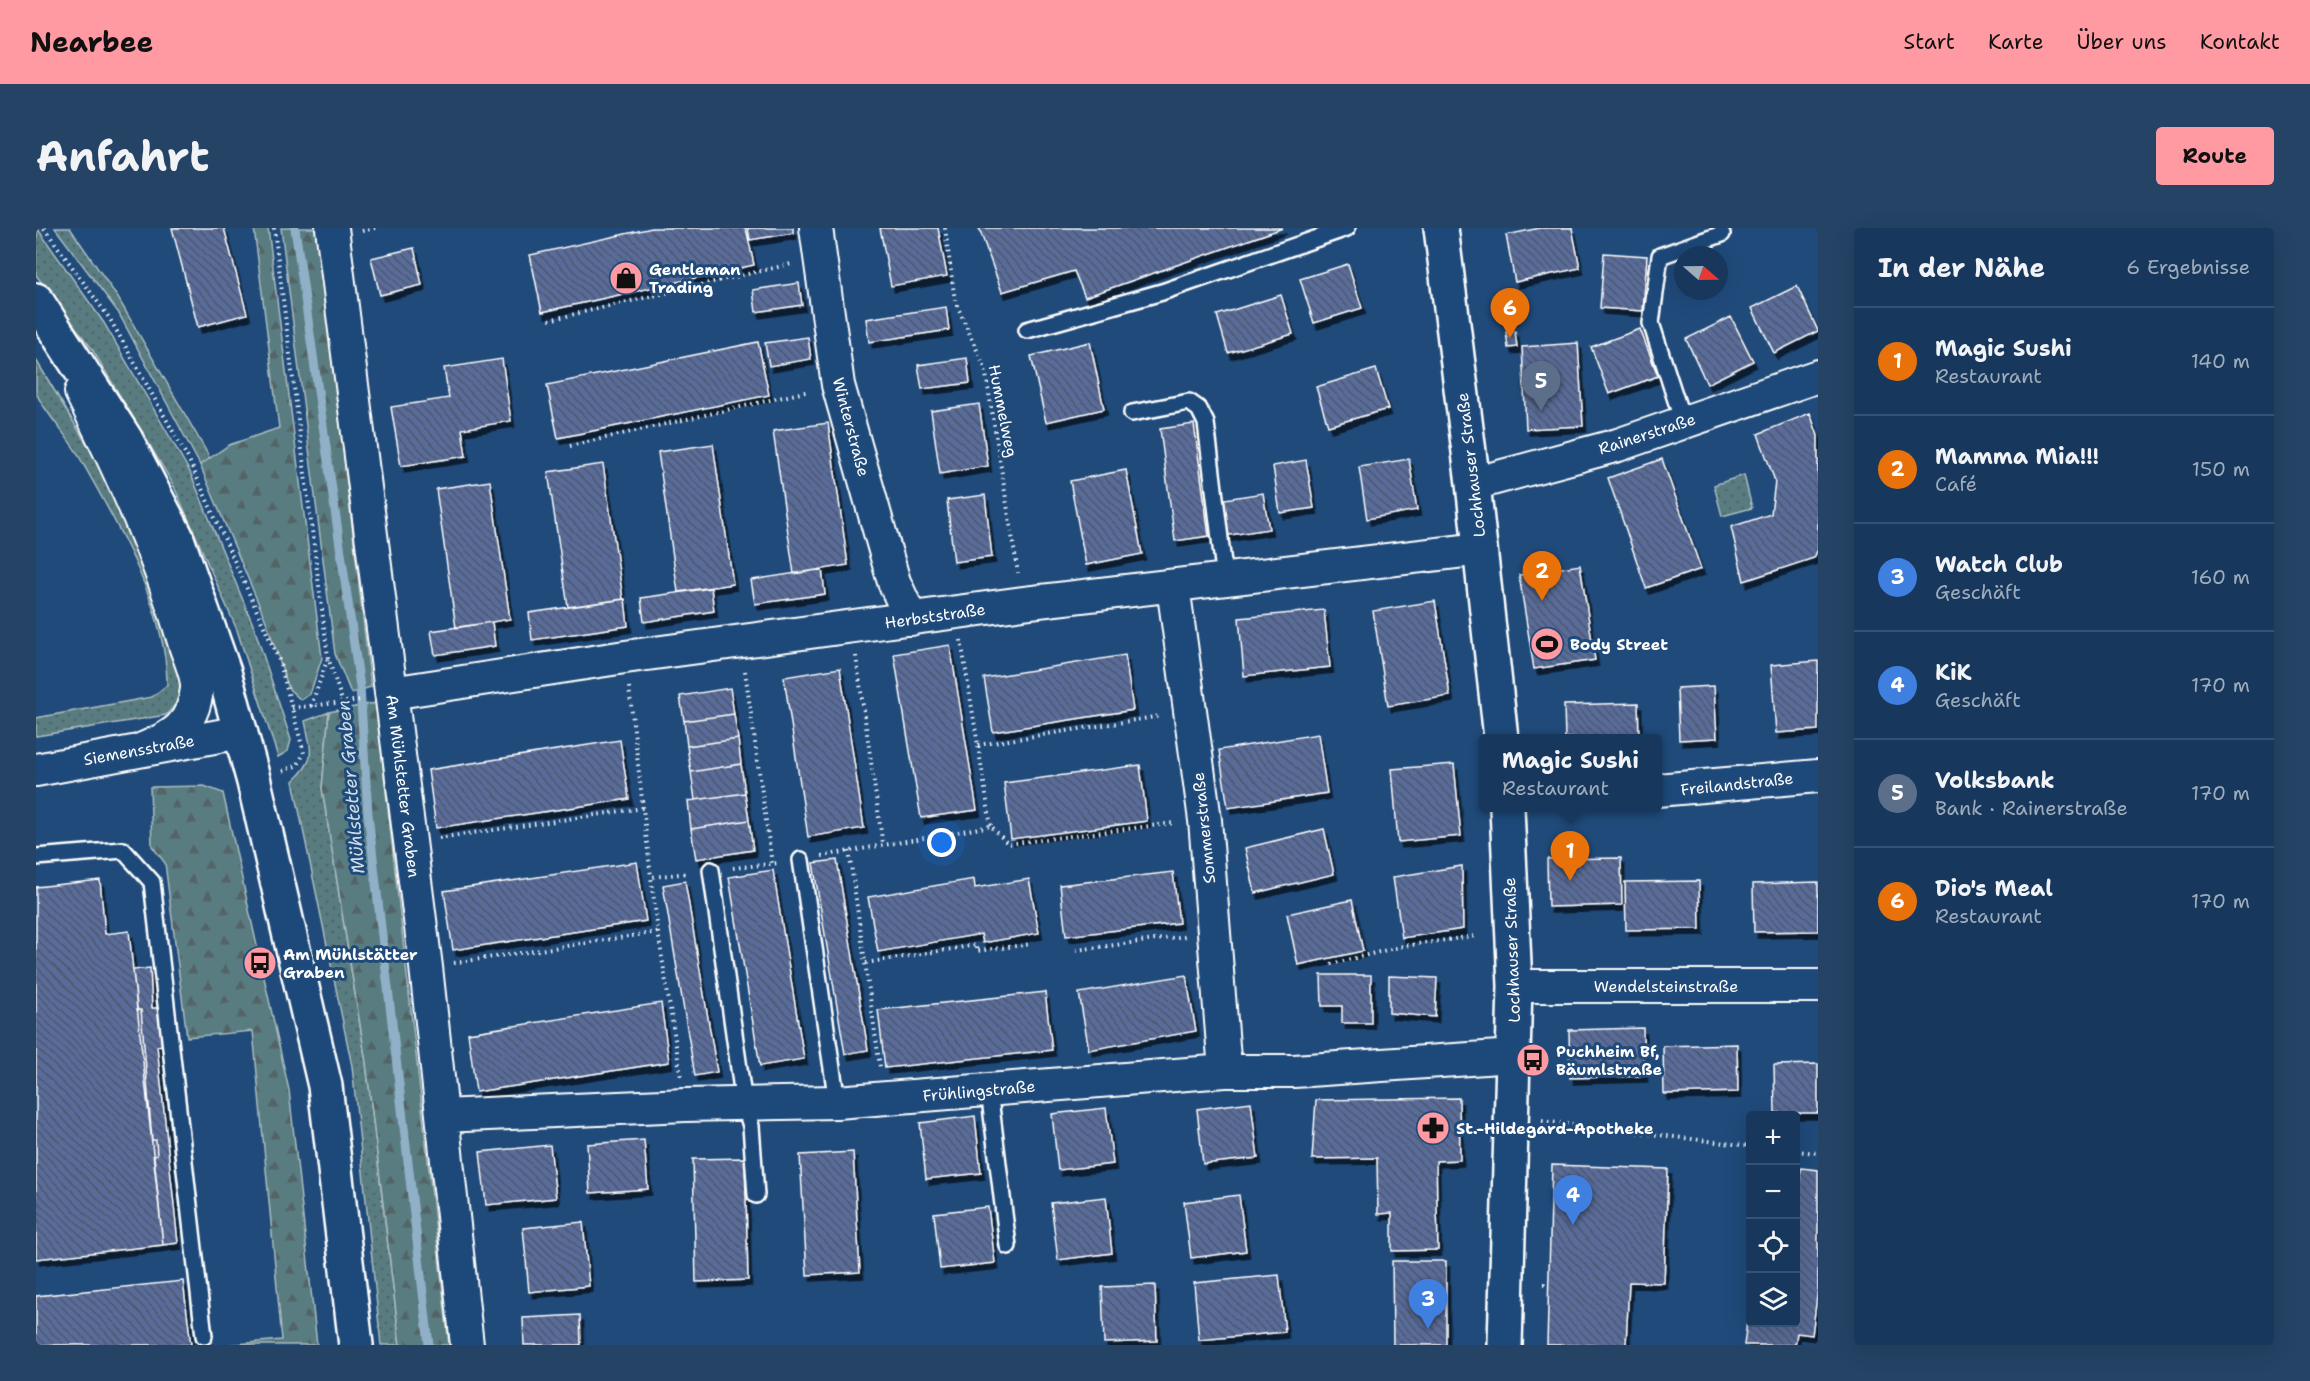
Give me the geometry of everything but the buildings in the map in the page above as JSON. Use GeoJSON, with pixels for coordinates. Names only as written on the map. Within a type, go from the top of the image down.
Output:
{"type":"FeatureCollection","features":[{"type":"Feature","properties":{"kind":"street","name":"Am Mühlstetter Graben"},"geometry":{"type":"LineString","coordinates":[[332,228],[411,842],[467,1345]]}},
{"type":"Feature","properties":{"kind":"street","name":"Winterstraße"},"geometry":{"type":"LineString","coordinates":[[816,228],[838,385],[894,582],[911,619]]}},
{"type":"Feature","properties":{"kind":"street","name":"Lochhauser Straße"},"geometry":{"type":"LineString","coordinates":[[1442,228],[1481,549],[1501,734]]}},
{"type":"Feature","properties":{"kind":"street"},"geometry":{"type":"LineString","coordinates":[[36,301],[126,440],[176,536],[216,647],[242,732],[325,1086],[356,1345]]}},
{"type":"Feature","properties":{"kind":"street"},"geometry":{"type":"LineString","coordinates":[[36,301],[122,475],[169,587],[198,687],[189,716],[175,735],[143,749]]}},
{"type":"Feature","properties":{"kind":"street","name":"Rainerstraße"},"geometry":{"type":"LineString","coordinates":[[1473,484],[1618,445],[1818,376]]}},
{"type":"Feature","properties":{"kind":"street","name":"Herbststraße"},"geometry":{"type":"LineString","coordinates":[[391,693],[740,640],[1023,603],[1481,549]]}},
{"type":"Feature","properties":{"kind":"street","name":"Sommerstraße"},"geometry":{"type":"LineString","coordinates":[[1173,586],[1205,820],[1225,1071]]}},
{"type":"Feature","properties":{"kind":"street","name":"Siemensstraße"},"geometry":{"type":"LineString","coordinates":[[36,770],[242,732]]}},
{"type":"Feature","properties":{"kind":"street","name":"Freilandstraße"},"geometry":{"type":"LineString","coordinates":[[1662,790],[1818,776]]}},
{"type":"Feature","properties":{"kind":"street","name":"Lochhauser Straße"},"geometry":{"type":"LineString","coordinates":[[1505,1345],[1515,986],[1508,812]]}},
{"type":"Feature","properties":{"kind":"street","name":"Wendelsteinstraße"},"geometry":{"type":"LineString","coordinates":[[1515,986],[1818,986]]}},
{"type":"Feature","properties":{"kind":"street","name":"Frühlingstraße"},"geometry":{"type":"LineString","coordinates":[[443,1116],[685,1105],[837,1102],[1225,1071],[1294,1071],[1514,1056]]}},
{"type":"Feature","properties":{"kind":"lane"},"geometry":{"type":"LineString","coordinates":[[1027,330],[1162,292],[1347,228]]}},
{"type":"Feature","properties":{"kind":"lane"},"geometry":{"type":"LineString","coordinates":[[1683,422],[1651,323],[1660,256],[1722,234]]}},
{"type":"Feature","properties":{"kind":"lane"},"geometry":{"type":"LineString","coordinates":[[1132,413],[1189,402],[1200,409],[1206,423],[1225,580]]}},
{"type":"Feature","properties":{"kind":"lane"},"geometry":{"type":"LineString","coordinates":[[36,857],[123,850],[152,882],[204,1336]]}},
{"type":"Feature","properties":{"kind":"lane"},"geometry":{"type":"LineString","coordinates":[[801,860],[837,1102]]}},
{"type":"Feature","properties":{"kind":"lane"},"geometry":{"type":"LineString","coordinates":[[711,870],[744,1104],[751,1126],[756,1195]]}},
{"type":"Feature","properties":{"kind":"lane"},"geometry":{"type":"LineString","coordinates":[[989,1090],[1008,1245]]}},
{"type":"Feature","properties":{"kind":"path"},"geometry":{"type":"LineString","coordinates":[[44,228],[110,319],[189,460],[279,660],[304,753],[298,765],[254,782]]}},
{"type":"Feature","properties":{"kind":"path"},"geometry":{"type":"LineString","coordinates":[[274,228],[328,657],[343,704]]}},
{"type":"Feature","properties":{"kind":"path","name":"Hummelweg"},"geometry":{"type":"LineString","coordinates":[[945,228],[955,301],[985,368],[1023,603]]}},
{"type":"Feature","properties":{"kind":"path"},"geometry":{"type":"LineString","coordinates":[[549,320],[794,263]]}},
{"type":"Feature","properties":{"kind":"path"},"geometry":{"type":"LineString","coordinates":[[570,446],[838,385]]}},
{"type":"Feature","properties":{"kind":"path"},"geometry":{"type":"LineString","coordinates":[[957,613],[991,826]]}},
{"type":"Feature","properties":{"kind":"path"},"geometry":{"type":"LineString","coordinates":[[852,627],[883,846]]}},
{"type":"Feature","properties":{"kind":"path"},"geometry":{"type":"LineString","coordinates":[[740,640],[772,864]]}},
{"type":"Feature","properties":{"kind":"path"},"geometry":{"type":"LineString","coordinates":[[310,706],[328,657]]}},
{"type":"Feature","properties":{"kind":"path"},"geometry":{"type":"LineString","coordinates":[[626,657],[651,877]]}},
{"type":"Feature","properties":{"kind":"path"},"geometry":{"type":"LineString","coordinates":[[291,708],[349,703]]}},
{"type":"Feature","properties":{"kind":"path"},"geometry":{"type":"LineString","coordinates":[[978,745],[1190,711]]}},
{"type":"Feature","properties":{"kind":"path"},"geometry":{"type":"LineString","coordinates":[[411,842],[643,808]]}},
{"type":"Feature","properties":{"kind":"path"},"geometry":{"type":"LineString","coordinates":[[849,852],[885,1098]]}},
{"type":"Feature","properties":{"kind":"path"},"geometry":{"type":"LineString","coordinates":[[658,932],[685,1105]]}},
{"type":"Feature","properties":{"kind":"path"},"geometry":{"type":"LineString","coordinates":[[1076,951],[1213,933]]}},
{"type":"Feature","properties":{"kind":"path"},"geometry":{"type":"LineString","coordinates":[[1331,964],[1403,946],[1475,936]]}},
{"type":"Feature","properties":{"kind":"path"},"geometry":{"type":"LineString","coordinates":[[866,963],[976,945],[976,951],[1032,944]]}},
{"type":"Feature","properties":{"kind":"path"},"geometry":{"type":"LineString","coordinates":[[1532,1120],[1746,1146]]}},
{"type":"Feature","properties":{"kind":"path"},"geometry":{"type":"LineString","coordinates":[[1800,1152],[1818,1154]]}},
{"type":"Feature","properties":{"kind":"green space"},"geometry":{"type":"Polygon","coordinates":[[[37,228],[104,323],[190,472],[254,627],[291,740],[288,751],[278,757],[237,630],[173,484],[92,349],[36,275],[37,228]]]}},
{"type":"Feature","properties":{"kind":"green space"},"geometry":{"type":"Polygon","coordinates":[[[55,228],[70,228],[118,298],[210,458],[200,465],[118,312],[55,228]]]}},
{"type":"Feature","properties":{"kind":"green space"},"geometry":{"type":"Polygon","coordinates":[[[254,228],[268,228],[322,658],[310,694],[301,700],[289,689],[266,621],[200,465],[229,445],[279,428],[254,228]]]}},
{"type":"Feature","properties":{"kind":"green space"},"geometry":{"type":"Polygon","coordinates":[[[281,228],[317,228],[371,687],[351,693],[335,654],[281,228]]]}},
{"type":"Feature","properties":{"kind":"green space"},"geometry":{"type":"Polygon","coordinates":[[[36,360],[105,474],[147,561],[186,675],[182,697],[166,715],[36,736],[36,718],[152,697],[167,685],[165,655],[149,595],[122,535],[92,479],[73,446],[48,413],[36,392],[36,360]]]}},
{"type":"Feature","properties":{"kind":"green space"},"geometry":{"type":"Polygon","coordinates":[[[1744,475],[1752,508],[1722,516],[1714,485],[1744,475]]]}},
{"type":"Feature","properties":{"kind":"green space"},"geometry":{"type":"Polygon","coordinates":[[[376,703],[449,1345],[400,1345],[366,1062],[322,788],[329,712],[376,703]]]}},
{"type":"Feature","properties":{"kind":"green space"},"geometry":{"type":"Polygon","coordinates":[[[329,712],[322,788],[366,1062],[400,1345],[381,1345],[352,1066],[293,781],[306,767],[309,760],[310,747],[305,721],[329,712]]]}},
{"type":"Feature","properties":{"kind":"green space"},"geometry":{"type":"Polygon","coordinates":[[[204,786],[223,793],[289,1090],[317,1345],[225,1345],[282,1340],[253,1031],[187,1037],[165,863],[152,846],[150,787],[204,786]]]}},
{"type":"Feature","properties":{"kind":"waterway","name":"Mühlstetter Graben"},"geometry":{"type":"LineString","coordinates":[[295,228],[360,687],[368,814],[429,1345]]}},
{"type":"Feature","properties":{"kind":"place","name":"Gentleman Trading"},"geometry":{"type":"Point","coordinates":[626,278]}},
{"type":"Feature","properties":{"kind":"place","name":"Dio's Meal"},"geometry":{"type":"Point","coordinates":[1510,338]}},
{"type":"Feature","properties":{"kind":"place","name":"Volksbank"},"geometry":{"type":"Point","coordinates":[1541,411]}},
{"type":"Feature","properties":{"kind":"place","name":"Mamma Mia!!!"},"geometry":{"type":"Point","coordinates":[1542,601]}},
{"type":"Feature","properties":{"kind":"place","name":"Body Street"},"geometry":{"type":"Point","coordinates":[1547,644]}},
{"type":"Feature","properties":{"kind":"place","name":"Magic Sushi"},"geometry":{"type":"Point","coordinates":[1570,881]}},
{"type":"Feature","properties":{"kind":"place","name":"Am Mühlstätter Graben"},"geometry":{"type":"Point","coordinates":[260,963]}},
{"type":"Feature","properties":{"kind":"place","name":"Puchheim Bf, Bäumlstraße"},"geometry":{"type":"Point","coordinates":[1533,1060]}},
{"type":"Feature","properties":{"kind":"place","name":"St.-Hildegard-Apotheke"},"geometry":{"type":"Point","coordinates":[1433,1128]}},
{"type":"Feature","properties":{"kind":"place","name":"KiK"},"geometry":{"type":"Point","coordinates":[1573,1225]}},
{"type":"Feature","properties":{"kind":"place","name":"Watch Club"},"geometry":{"type":"Point","coordinates":[1428,1329]}}]}
